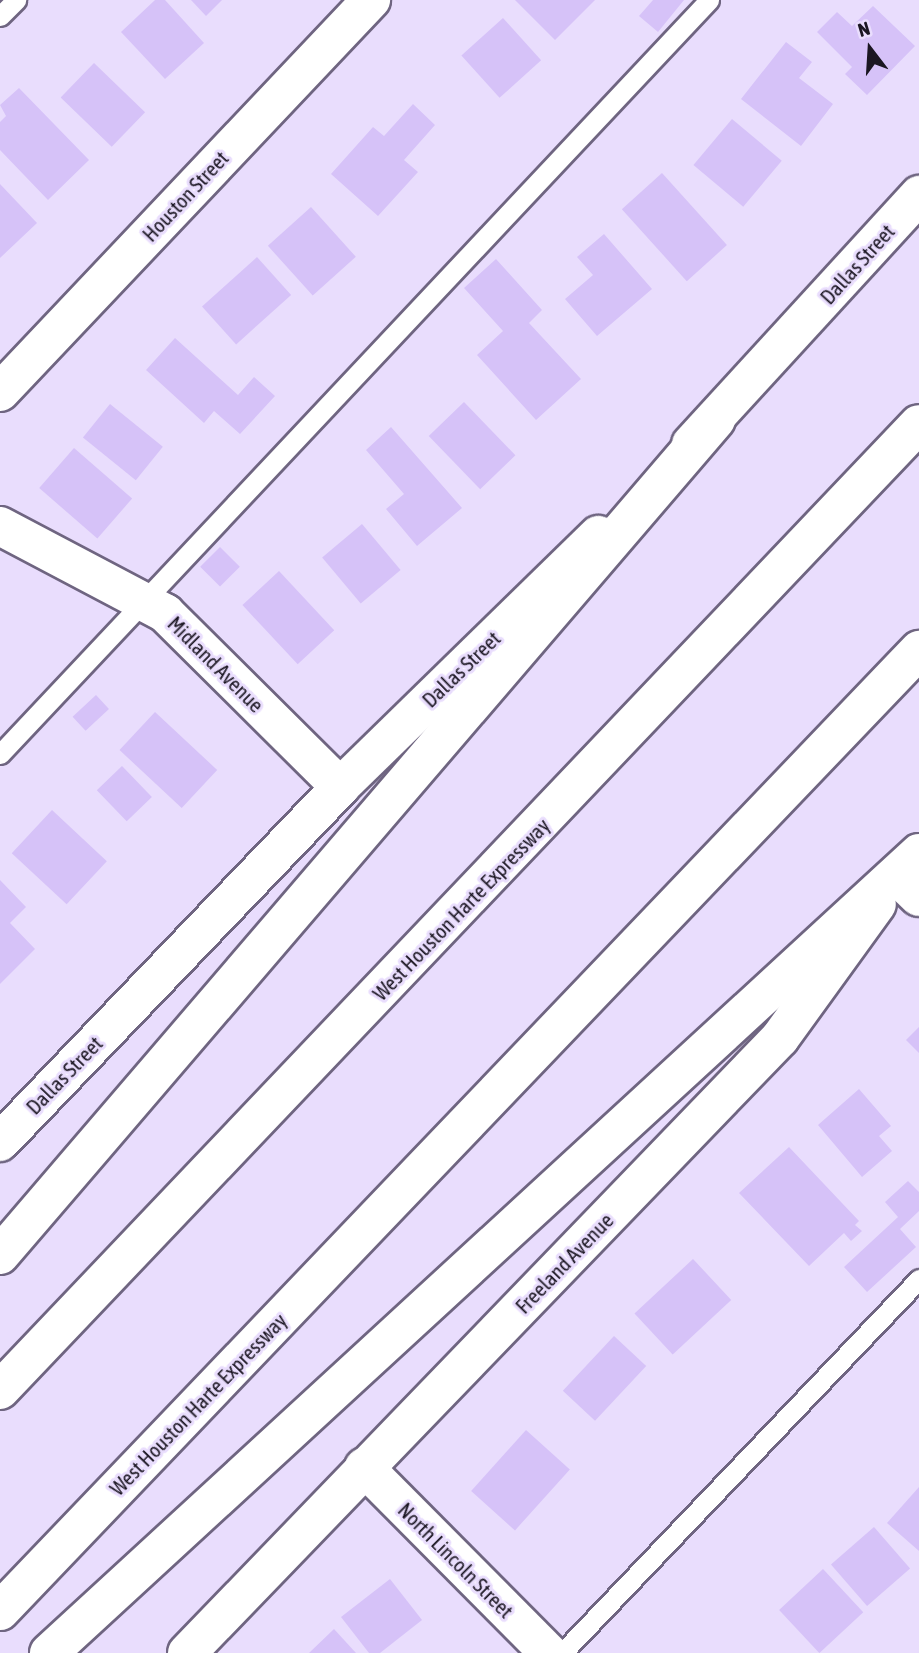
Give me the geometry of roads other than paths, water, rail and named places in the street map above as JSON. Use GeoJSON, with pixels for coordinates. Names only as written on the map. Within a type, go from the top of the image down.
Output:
{"type":"FeatureCollection","features":[{"type":"Feature","properties":{"kind":"main road","name":"Houston Street"},"geometry":{"type":"LineString","coordinates":[[0,392],[371,0]]}},
{"type":"Feature","properties":{"kind":"main road","name":"Dallas Street"},"geometry":{"type":"LineString","coordinates":[[0,1142],[340,787],[716,420],[919,195]]}},
{"type":"Feature","properties":{"kind":"main road"},"geometry":{"type":"LineString","coordinates":[[0,1255],[716,420]]}},
{"type":"Feature","properties":{"kind":"main road","name":"West Houston Harte Expressway"},"geometry":{"type":"LineString","coordinates":[[0,1390],[919,424]]}},
{"type":"Feature","properties":{"kind":"main road","name":"Midland Avenue"},"geometry":{"type":"LineString","coordinates":[[0,526],[165,613],[340,787]]}},
{"type":"Feature","properties":{"kind":"main road","name":"West Houston Harte Expressway"},"geometry":{"type":"LineString","coordinates":[[0,1611],[919,650]]}},
{"type":"Feature","properties":{"kind":"main road"},"geometry":{"type":"LineString","coordinates":[[49,1653],[913,870]]}},
{"type":"Feature","properties":{"kind":"main road","name":"Freeland Avenue"},"geometry":{"type":"LineString","coordinates":[[187,1653],[780,1038],[913,870]]}},
{"type":"Feature","properties":{"kind":"main road","name":"North Lincoln Street"},"geometry":{"type":"LineString","coordinates":[[364,1467],[549,1653]]}},
{"type":"Feature","properties":{"kind":"lane"},"geometry":{"type":"LineString","coordinates":[[0,16],[16,0]]}},
{"type":"Feature","properties":{"kind":"lane"},"geometry":{"type":"LineString","coordinates":[[0,754],[145,603],[709,0]]}},
{"type":"Feature","properties":{"kind":"lane"},"geometry":{"type":"LineString","coordinates":[[562,1653],[919,1279]]}}]}
